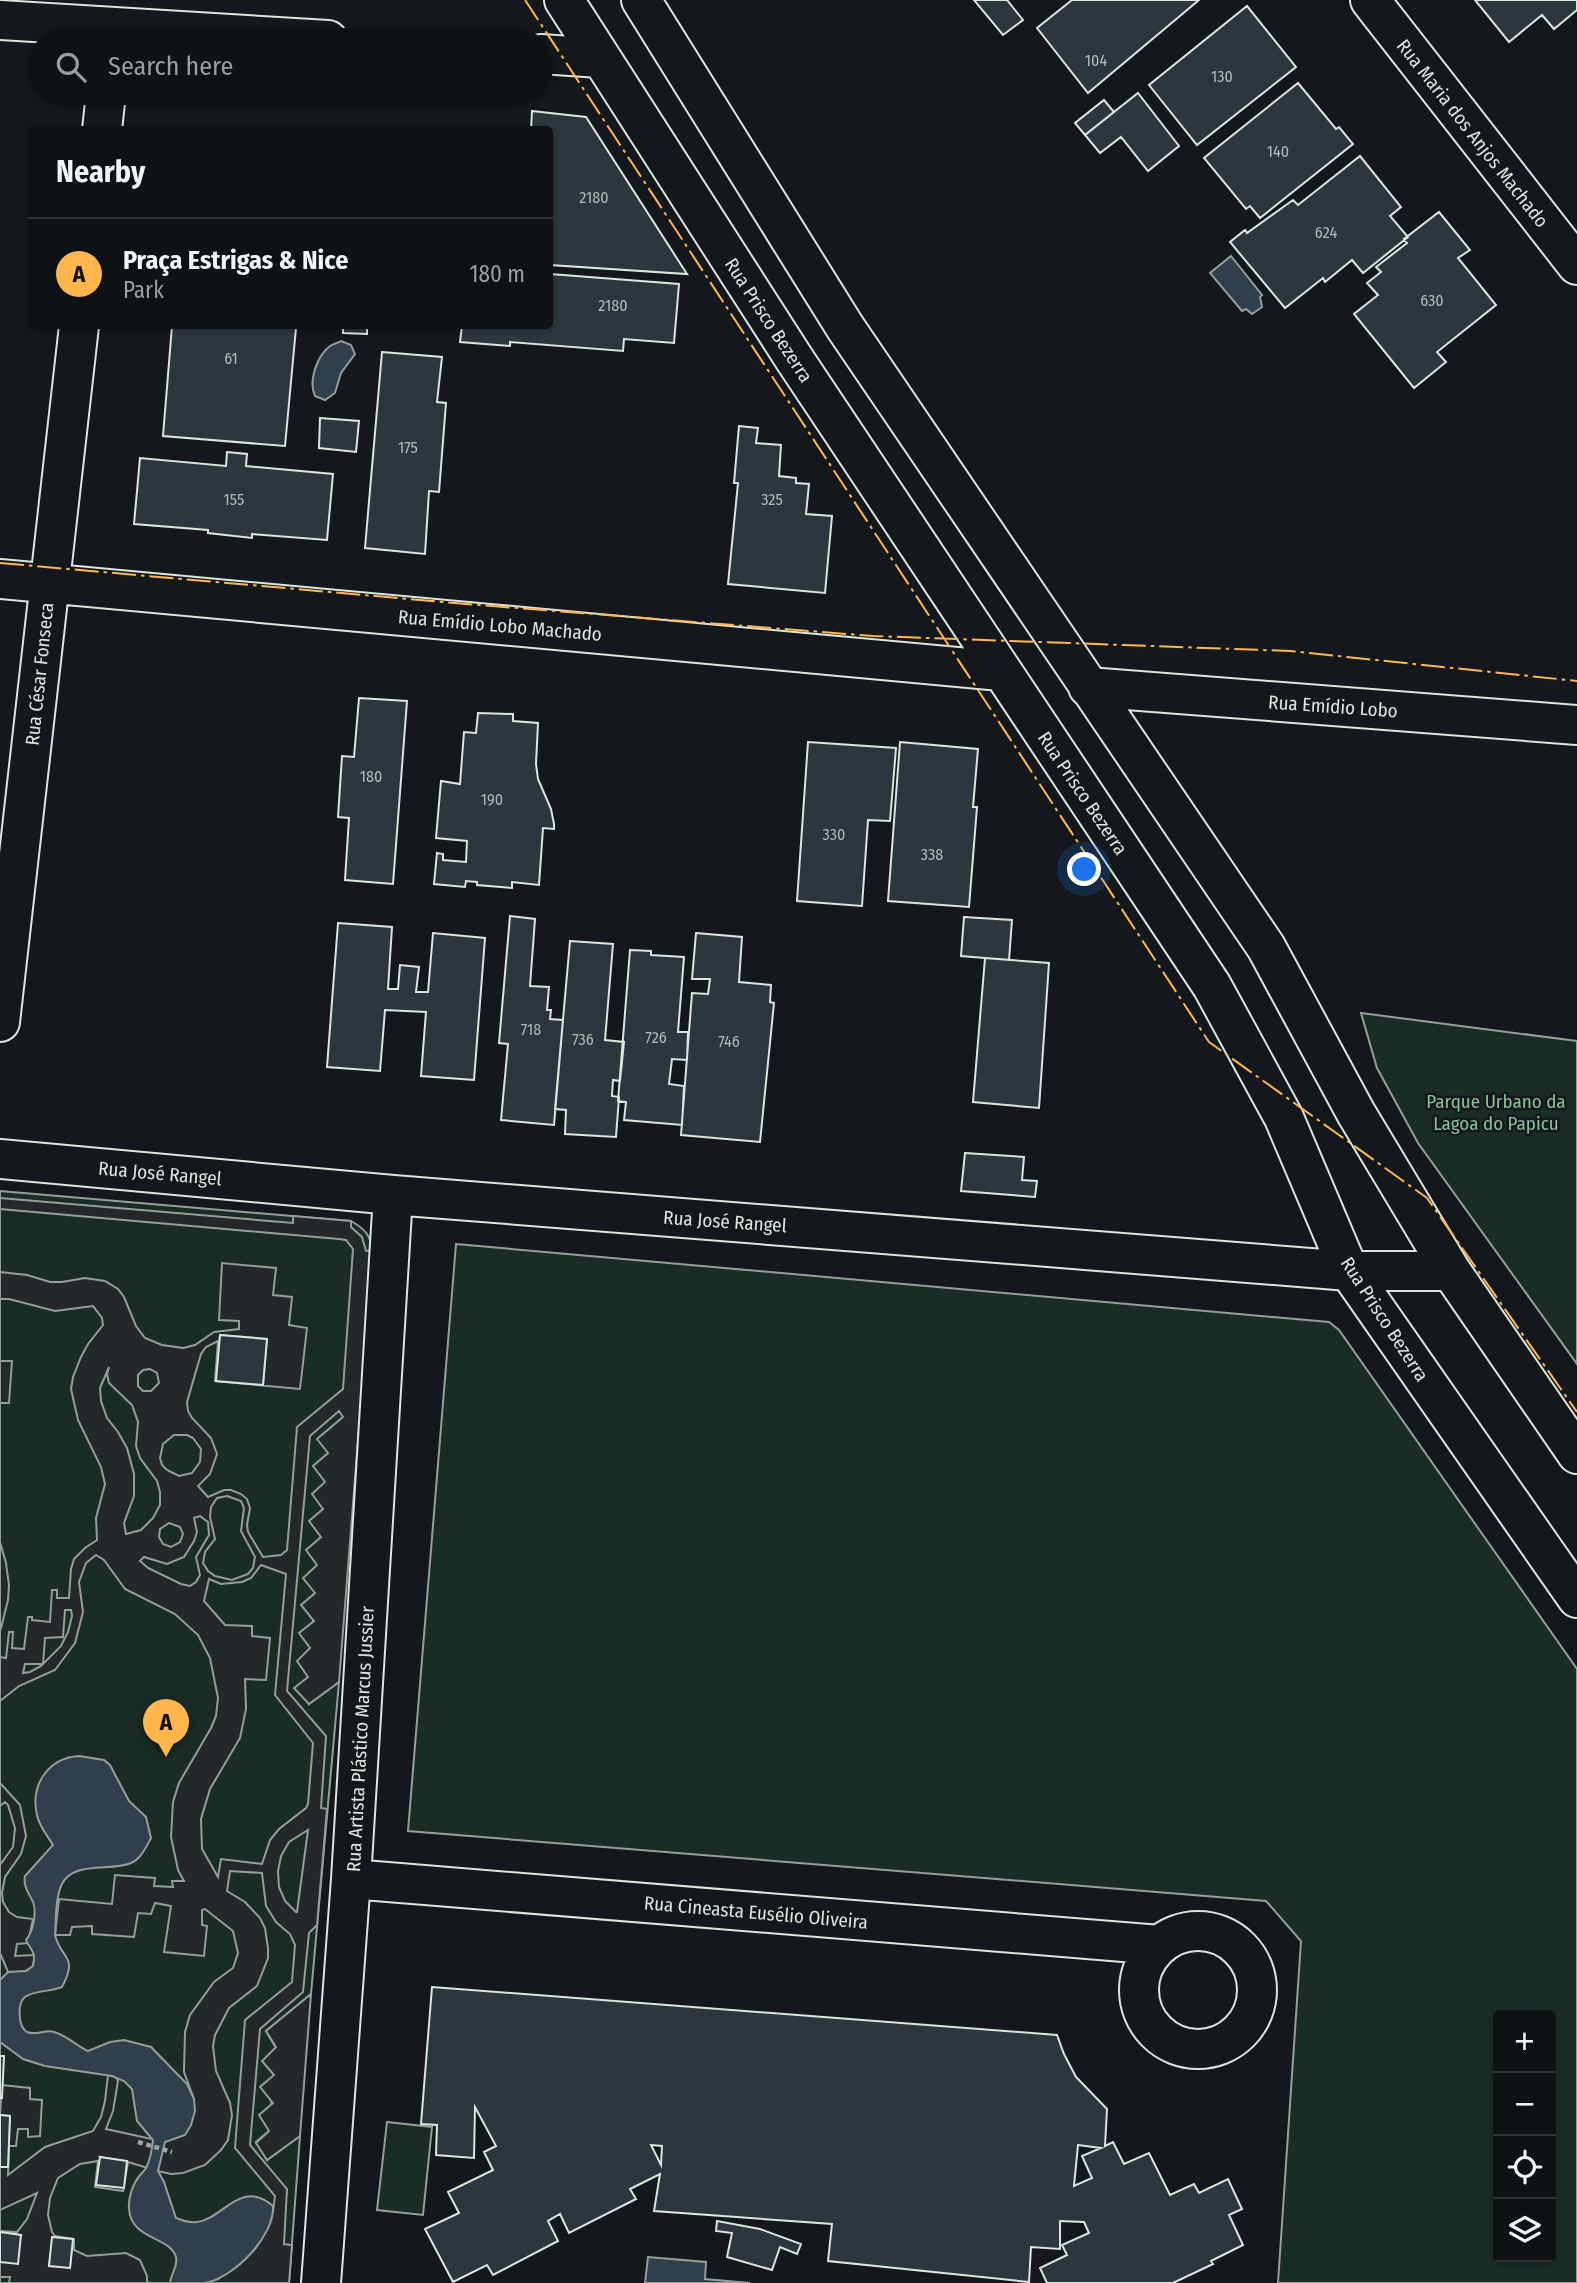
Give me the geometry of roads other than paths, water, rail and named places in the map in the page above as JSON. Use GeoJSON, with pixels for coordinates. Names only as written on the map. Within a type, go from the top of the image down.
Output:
{"type":"FeatureCollection","features":[{"type":"Feature","properties":{"kind":"street","name":"Rua Prisco Bezerra"},"geometry":{"type":"LineString","coordinates":[[564,0],[795,360],[1212,986],[1284,1118],[1349,1271],[1577,1598]]}},
{"type":"Feature","properties":{"kind":"street"},"geometry":{"type":"LineString","coordinates":[[641,0],[845,327],[1266,947],[1356,1113],[1451,1271],[1577,1454]]}},
{"type":"Feature","properties":{"kind":"street","name":"Rua Maria dos Anjos Machado"},"geometry":{"type":"LineString","coordinates":[[1370,0],[1577,265]]}},
{"type":"Feature","properties":{"kind":"street"},"geometry":{"type":"LineString","coordinates":[[0,20],[65,28]]}},
{"type":"Feature","properties":{"kind":"street"},"geometry":{"type":"LineString","coordinates":[[553,55],[600,58]]}},
{"type":"Feature","properties":{"kind":"street"},"geometry":{"type":"LineString","coordinates":[[102,126],[105,105]]}},
{"type":"Feature","properties":{"kind":"street"},"geometry":{"type":"LineString","coordinates":[[795,360],[845,327]]}},
{"type":"Feature","properties":{"kind":"street","name":"Rua César Fonseca"},"geometry":{"type":"LineString","coordinates":[[0,1022],[79,329]]}},
{"type":"Feature","properties":{"kind":"street","name":"Rua Emídio Lobo Machado"},"geometry":{"type":"LineString","coordinates":[[0,579],[1001,671]]}},
{"type":"Feature","properties":{"kind":"street","name":"Rua Emídio Lobo"},"geometry":{"type":"LineString","coordinates":[[1088,687],[1577,725]]}},
{"type":"Feature","properties":{"kind":"street","name":"Rua José Rangel"},"geometry":{"type":"LineString","coordinates":[[0,1159],[393,1195],[1349,1271],[1451,1271]]}},
{"type":"Feature","properties":{"kind":"street","name":"Rua Artista Plástico Marcus Jussier"},"geometry":{"type":"LineString","coordinates":[[321,2283],[351,1879],[393,1195]]}},
{"type":"Feature","properties":{"kind":"street","name":"Rua Cineasta Eusélio Oliveira"},"geometry":{"type":"LineString","coordinates":[[351,1879],[1160,1945]]}},
{"type":"Feature","properties":{"kind":"water"},"geometry":{"type":"Polygon","coordinates":[[[1231,256],[1262,295],[1262,307],[1252,314],[1246,309],[1242,311],[1210,273],[1231,256]]]}},
{"type":"Feature","properties":{"kind":"water"},"geometry":{"type":"Polygon","coordinates":[[[341,341],[351,345],[355,354],[341,373],[335,393],[325,400],[315,396],[313,376],[325,350],[341,341]]]}},
{"type":"Feature","properties":{"kind":"water"},"geometry":{"type":"Polygon","coordinates":[[[79,1756],[104,1760],[110,1765],[129,1801],[146,1817],[151,1838],[140,1856],[131,1863],[82,1870],[66,1878],[58,1897],[55,1935],[69,1963],[67,1977],[62,1987],[25,1997],[21,2004],[20,2020],[27,2032],[54,2032],[88,2051],[110,2042],[124,2040],[151,2047],[187,2084],[194,2099],[195,2111],[191,2125],[185,2135],[165,2142],[158,2171],[176,2218],[197,2222],[233,2202],[251,2196],[273,2206],[267,2230],[250,2254],[227,2274],[204,2283],[170,2283],[176,2260],[172,2250],[136,2227],[131,2219],[130,2195],[147,2167],[153,2140],[137,2121],[132,2089],[124,2081],[112,2076],[45,2066],[23,2059],[0,2042],[0,1980],[8,1972],[26,1971],[33,1966],[34,1961],[33,1952],[26,1940],[32,1927],[34,1906],[26,1887],[25,1876],[53,1845],[38,1819],[36,1793],[50,1768],[58,1762],[79,1756]]]}},
{"type":"Feature","properties":{"kind":"water"},"geometry":{"type":"Polygon","coordinates":[[[648,2257],[706,2262],[705,2279],[750,2283],[645,2283],[648,2257]]]}},
{"type":"Feature","properties":{"kind":"place","name":"Praça Estrigas & Nice"},"geometry":{"type":"Point","coordinates":[166,1757]}},
{"type":"Feature","properties":{"kind":"park label","name":"Parque Urbano da Lagoa do Papicu"},"geometry":{"type":"Point","coordinates":[1496,1112]}}]}
